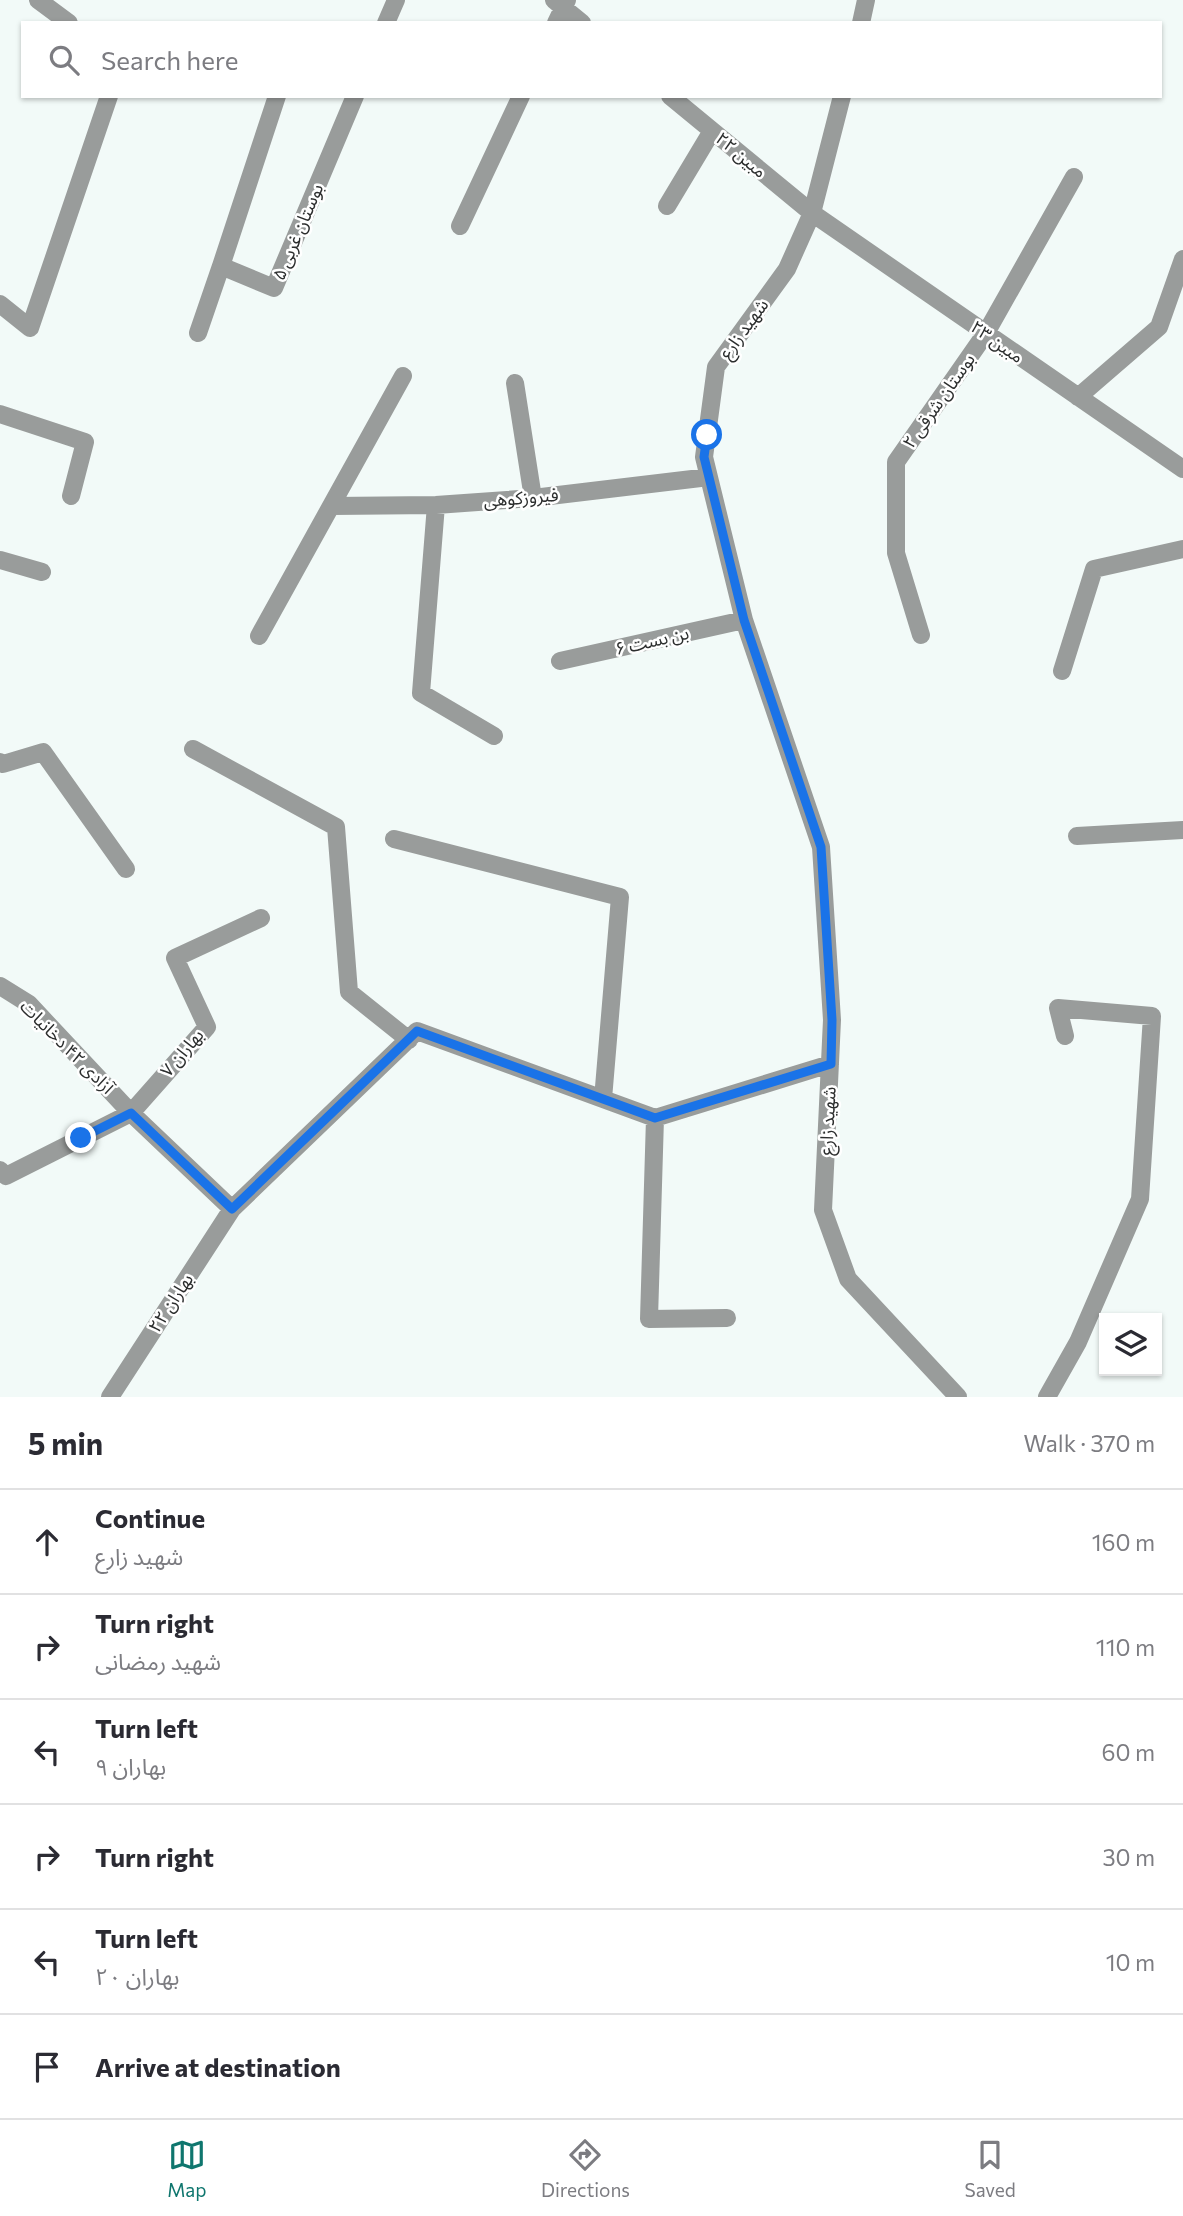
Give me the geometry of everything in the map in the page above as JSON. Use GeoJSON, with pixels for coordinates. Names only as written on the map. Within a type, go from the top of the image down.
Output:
{"type":"FeatureCollection","features":[{"type":"Feature","properties":{"kind":"street"},"geometry":{"type":"LineString","coordinates":[[38,0],[66,21]]}},
{"type":"Feature","properties":{"kind":"street"},"geometry":{"type":"LineString","coordinates":[[387,21],[396,0]]}},
{"type":"Feature","properties":{"kind":"street"},"geometry":{"type":"LineString","coordinates":[[861,21],[866,0]]}},
{"type":"Feature","properties":{"kind":"street"},"geometry":{"type":"LineString","coordinates":[[560,8],[579,21]]}},
{"type":"Feature","properties":{"kind":"street"},"geometry":{"type":"LineString","coordinates":[[0,304],[30,328],[108,98]]}},
{"type":"Feature","properties":{"kind":"street"},"geometry":{"type":"LineString","coordinates":[[198,333],[276,98]]}},
{"type":"Feature","properties":{"kind":"street","name":"بوستان غربی ۵"},"geometry":{"type":"LineString","coordinates":[[221,266],[274,288],[354,98]]}},
{"type":"Feature","properties":{"kind":"street"},"geometry":{"type":"LineString","coordinates":[[460,226],[520,98]]}},
{"type":"Feature","properties":{"kind":"street","name":"مبین ۲۲"},"geometry":{"type":"LineString","coordinates":[[672,98],[812,214]]}},
{"type":"Feature","properties":{"kind":"street","name":"شهید زارع"},"geometry":{"type":"LineString","coordinates":[[841,98],[812,214],[787,269],[716,367],[704,457],[744,620],[821,847],[832,1020],[823,1210],[848,1279],[958,1397]]}},
{"type":"Feature","properties":{"kind":"street"},"geometry":{"type":"LineString","coordinates":[[667,206],[712,131]]}},
{"type":"Feature","properties":{"kind":"street","name":"بوستان شرقی ۲"},"geometry":{"type":"LineString","coordinates":[[920,635],[896,553],[896,462],[986,334],[1074,177]]}},
{"type":"Feature","properties":{"kind":"street","name":"مبین ۲۳"},"geometry":{"type":"LineString","coordinates":[[812,214],[1183,469]]}},
{"type":"Feature","properties":{"kind":"street"},"geometry":{"type":"LineString","coordinates":[[1078,397],[1159,327],[1183,259]]}},
{"type":"Feature","properties":{"kind":"street"},"geometry":{"type":"LineString","coordinates":[[258,636],[402,376]]}},
{"type":"Feature","properties":{"kind":"street"},"geometry":{"type":"LineString","coordinates":[[515,383],[533,498]]}},
{"type":"Feature","properties":{"kind":"street"},"geometry":{"type":"LineString","coordinates":[[0,414],[85,442],[71,496]]}},
{"type":"Feature","properties":{"kind":"street","name":"فیروزکوهی"},"geometry":{"type":"LineString","coordinates":[[332,506],[436,505],[533,498],[709,477]]}},
{"type":"Feature","properties":{"kind":"street"},"geometry":{"type":"LineString","coordinates":[[436,505],[421,693],[494,736]]}},
{"type":"Feature","properties":{"kind":"street"},"geometry":{"type":"LineString","coordinates":[[1062,671],[1094,569],[1183,550]]}},
{"type":"Feature","properties":{"kind":"street"},"geometry":{"type":"LineString","coordinates":[[0,560],[42,572]]}},
{"type":"Feature","properties":{"kind":"street","name":"بن بست ۶"},"geometry":{"type":"LineString","coordinates":[[560,662],[744,620]]}},
{"type":"Feature","properties":{"kind":"street"},"geometry":{"type":"LineString","coordinates":[[193,749],[336,827],[349,992],[409,1040],[417,1031],[655,1118],[831,1064]]}},
{"type":"Feature","properties":{"kind":"street"},"geometry":{"type":"LineString","coordinates":[[0,762],[3,764],[43,752],[126,869]]}},
{"type":"Feature","properties":{"kind":"street"},"geometry":{"type":"LineString","coordinates":[[1077,836],[1183,830]]}},
{"type":"Feature","properties":{"kind":"street"},"geometry":{"type":"LineString","coordinates":[[394,839],[620,897],[603,1099]]}},
{"type":"Feature","properties":{"kind":"street","name":"بهاران ۷"},"geometry":{"type":"LineString","coordinates":[[131,1113],[207,1027],[175,958],[261,918]]}},
{"type":"Feature","properties":{"kind":"street","name":"آزادی ۴۲ دخانیات"},"geometry":{"type":"LineString","coordinates":[[0,986],[29,1004],[131,1113],[232,1209]]}},
{"type":"Feature","properties":{"kind":"street"},"geometry":{"type":"LineString","coordinates":[[1047,1397],[1078,1342],[1140,1199],[1152,1016],[1058,1008],[1065,1035]]}},
{"type":"Feature","properties":{"kind":"street","name":"بهاران ۲۲"},"geometry":{"type":"LineString","coordinates":[[110,1397],[232,1209],[409,1040]]}},
{"type":"Feature","properties":{"kind":"street"},"geometry":{"type":"LineString","coordinates":[[0,1170],[6,1176],[131,1113]]}},
{"type":"Feature","properties":{"kind":"street"},"geometry":{"type":"LineString","coordinates":[[655,1118],[649,1319],[727,1318]]}},
{"type":"Feature","properties":{"kind":"route"},"geometry":{"type":"LineString","coordinates":[[81,1138],[131,1113],[232,1209],[417,1031],[655,1118],[831,1064],[832,1020],[821,847],[744,620],[704,457],[707,435]]}}]}
